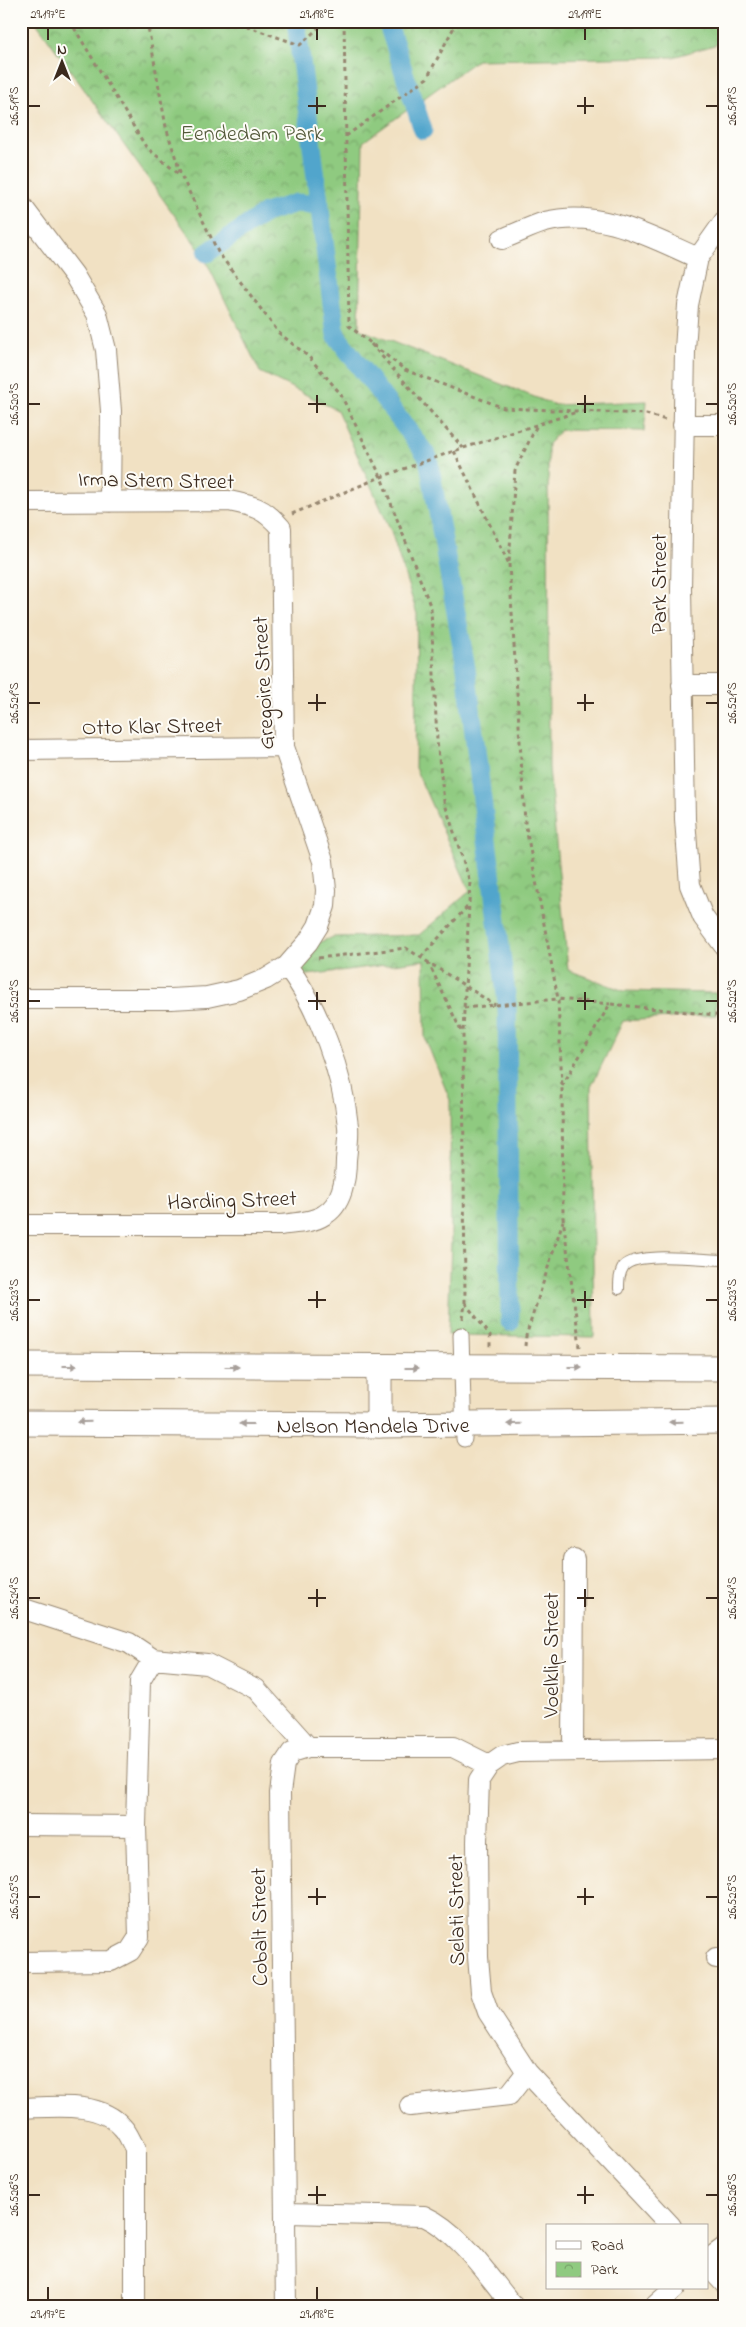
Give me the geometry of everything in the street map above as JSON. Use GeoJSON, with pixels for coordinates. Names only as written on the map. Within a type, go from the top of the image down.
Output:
{"type":"FeatureCollection","features":[{"type":"Feature","properties":{"kind":"street"},"geometry":{"type":"LineString","coordinates":[[22,206],[74,275],[97,314],[106,350],[110,402],[110,502]]}},
{"type":"Feature","properties":{"kind":"street"},"geometry":{"type":"LineString","coordinates":[[502,239],[545,222],[567,219],[599,220],[630,228],[698,258]]}},
{"type":"Feature","properties":{"kind":"street","name":"Park Street"},"geometry":{"type":"LineString","coordinates":[[725,220],[698,258],[688,305],[683,425],[681,589],[685,819],[690,885],[703,917],[725,947]]}},
{"type":"Feature","properties":{"kind":"street"},"geometry":{"type":"LineString","coordinates":[[683,425],[725,425]]}},
{"type":"Feature","properties":{"kind":"street","name":"Irma Stern Street"},"geometry":{"type":"LineString","coordinates":[[21,502],[229,501],[255,506],[270,515],[281,528]]}},
{"type":"Feature","properties":{"kind":"street","name":"Gregoire Street"},"geometry":{"type":"LineString","coordinates":[[21,999],[207,997],[239,990],[266,979],[287,966],[308,942],[318,926],[325,906],[326,890],[323,861],[284,747],[281,528]]}},
{"type":"Feature","properties":{"kind":"street"},"geometry":{"type":"LineString","coordinates":[[682,685],[725,684]]}},
{"type":"Feature","properties":{"kind":"street","name":"Otto Klar Street"},"geometry":{"type":"LineString","coordinates":[[21,750],[284,747]]}},
{"type":"Feature","properties":{"kind":"street","name":"Harding Street"},"geometry":{"type":"LineString","coordinates":[[21,1225],[280,1225],[305,1222],[325,1215],[338,1200],[346,1176],[348,1127],[338,1077],[316,1016],[298,980],[287,966]]}},
{"type":"Feature","properties":{"kind":"street"},"geometry":{"type":"LineString","coordinates":[[461,1335],[464,1432]]}},
{"type":"Feature","properties":{"kind":"street"},"geometry":{"type":"LineString","coordinates":[[21,1365],[725,1368]]}},
{"type":"Feature","properties":{"kind":"street"},"geometry":{"type":"LineString","coordinates":[[379,1368],[379,1425]]}},
{"type":"Feature","properties":{"kind":"street","name":"Nelson Mandela Drive"},"geometry":{"type":"LineString","coordinates":[[21,1423],[379,1425],[464,1432],[725,1421]]}},
{"type":"Feature","properties":{"kind":"street","name":"Voelklip Street"},"geometry":{"type":"LineString","coordinates":[[573,1750],[574,1559]]}},
{"type":"Feature","properties":{"kind":"street"},"geometry":{"type":"LineString","coordinates":[[21,1608],[129,1643],[154,1659],[207,1664],[256,1689],[308,1747]]}},
{"type":"Feature","properties":{"kind":"street"},"geometry":{"type":"LineString","coordinates":[[21,1962],[111,1961],[130,1951],[139,1937],[136,1826],[140,1681],[154,1659]]}},
{"type":"Feature","properties":{"kind":"street","name":"Cobalt Street"},"geometry":{"type":"LineString","coordinates":[[286,2306],[280,1793],[284,1764],[292,1752],[308,1747],[453,1747],[489,1765]]}},
{"type":"Feature","properties":{"kind":"street"},"geometry":{"type":"LineString","coordinates":[[489,1765],[502,1756],[518,1752],[725,1749]]}},
{"type":"Feature","properties":{"kind":"street","name":"Selati Street"},"geometry":{"type":"LineString","coordinates":[[489,1765],[479,1780],[477,1842],[478,1957],[481,1992],[488,2012],[527,2072],[668,2224]]}},
{"type":"Feature","properties":{"kind":"street"},"geometry":{"type":"LineString","coordinates":[[21,1825],[136,1826]]}},
{"type":"Feature","properties":{"kind":"street"},"geometry":{"type":"LineString","coordinates":[[410,2106],[509,2095],[527,2072]]}},
{"type":"Feature","properties":{"kind":"street"},"geometry":{"type":"LineString","coordinates":[[21,2108],[76,2107],[105,2114],[123,2127],[135,2148],[135,2306]]}},
{"type":"Feature","properties":{"kind":"street"},"geometry":{"type":"LineString","coordinates":[[286,2214],[424,2216],[439,2223],[502,2301]]}},
{"type":"Feature","properties":{"kind":"street"},"geometry":{"type":"LineString","coordinates":[[708,2259],[725,2247]]}},
{"type":"Feature","properties":{"kind":"street"},"geometry":{"type":"LineString","coordinates":[[708,2266],[725,2284]]}},
{"type":"Feature","properties":{"kind":"street"},"geometry":{"type":"LineString","coordinates":[[655,2306],[673,2290]]}},
{"type":"Feature","properties":{"kind":"lane"},"geometry":{"type":"LineString","coordinates":[[619,1289],[621,1272],[632,1261],[649,1258],[725,1260]]}},
{"type":"Feature","properties":{"kind":"path"},"geometry":{"type":"LineString","coordinates":[[70,21],[146,147],[181,175]]}},
{"type":"Feature","properties":{"kind":"path"},"geometry":{"type":"LineString","coordinates":[[147,21],[166,127],[181,175],[218,252],[279,334],[309,357],[340,393],[381,477],[431,608],[437,742],[444,802],[470,882],[463,1033],[465,1303]]}},
{"type":"Feature","properties":{"kind":"path"},"geometry":{"type":"LineString","coordinates":[[231,21],[300,45],[326,21]]}},
{"type":"Feature","properties":{"kind":"path"},"geometry":{"type":"LineString","coordinates":[[344,21],[350,326],[405,370],[504,408],[646,414],[683,425]]}},
{"type":"Feature","properties":{"kind":"path"},"geometry":{"type":"LineString","coordinates":[[346,136],[427,78],[453,29],[463,21]]}},
{"type":"Feature","properties":{"kind":"path"},"geometry":{"type":"LineString","coordinates":[[365,338],[464,448]]}},
{"type":"Feature","properties":{"kind":"path"},"geometry":{"type":"LineString","coordinates":[[281,528],[294,511],[454,451],[580,411]]}},
{"type":"Feature","properties":{"kind":"path"},"geometry":{"type":"LineString","coordinates":[[537,425],[515,470],[509,564],[524,822],[558,999],[562,1086],[564,1218],[582,1367]]}},
{"type":"Feature","properties":{"kind":"path"},"geometry":{"type":"LineString","coordinates":[[454,451],[509,564]]}},
{"type":"Feature","properties":{"kind":"path"},"geometry":{"type":"LineString","coordinates":[[421,957],[469,906]]}},
{"type":"Feature","properties":{"kind":"path"},"geometry":{"type":"LineString","coordinates":[[287,966],[339,954],[406,948],[495,1005]]}},
{"type":"Feature","properties":{"kind":"path"},"geometry":{"type":"LineString","coordinates":[[428,962],[463,1033]]}},
{"type":"Feature","properties":{"kind":"path"},"geometry":{"type":"LineString","coordinates":[[464,1008],[558,999],[725,1016]]}},
{"type":"Feature","properties":{"kind":"path"},"geometry":{"type":"LineString","coordinates":[[562,1086],[610,1004]]}},
{"type":"Feature","properties":{"kind":"path"},"geometry":{"type":"LineString","coordinates":[[523,1367],[526,1336],[564,1218]]}},
{"type":"Feature","properties":{"kind":"green space","name":"Eendedam Park"},"geometry":{"type":"Polygon","coordinates":[[[35,21],[725,21],[725,42],[673,57],[477,60],[363,142],[359,329],[555,405],[647,401],[644,431],[561,430],[548,444],[549,768],[568,970],[624,991],[716,993],[716,1015],[623,1021],[591,1087],[594,1337],[448,1335],[451,1240],[450,1100],[425,1038],[424,960],[300,976],[296,951],[333,937],[419,935],[470,891],[415,768],[417,614],[391,531],[337,410],[260,372],[203,255],[35,21]]]}},
{"type":"Feature","properties":{"kind":"waterway"},"geometry":{"type":"LineString","coordinates":[[296,21],[336,335],[428,457],[466,668],[507,1003],[510,1322]]}},
{"type":"Feature","properties":{"kind":"waterway"},"geometry":{"type":"LineString","coordinates":[[387,21],[423,130]]}},
{"type":"Feature","properties":{"kind":"waterway"},"geometry":{"type":"LineString","coordinates":[[207,253],[265,213],[296,203],[320,205]]}}]}
